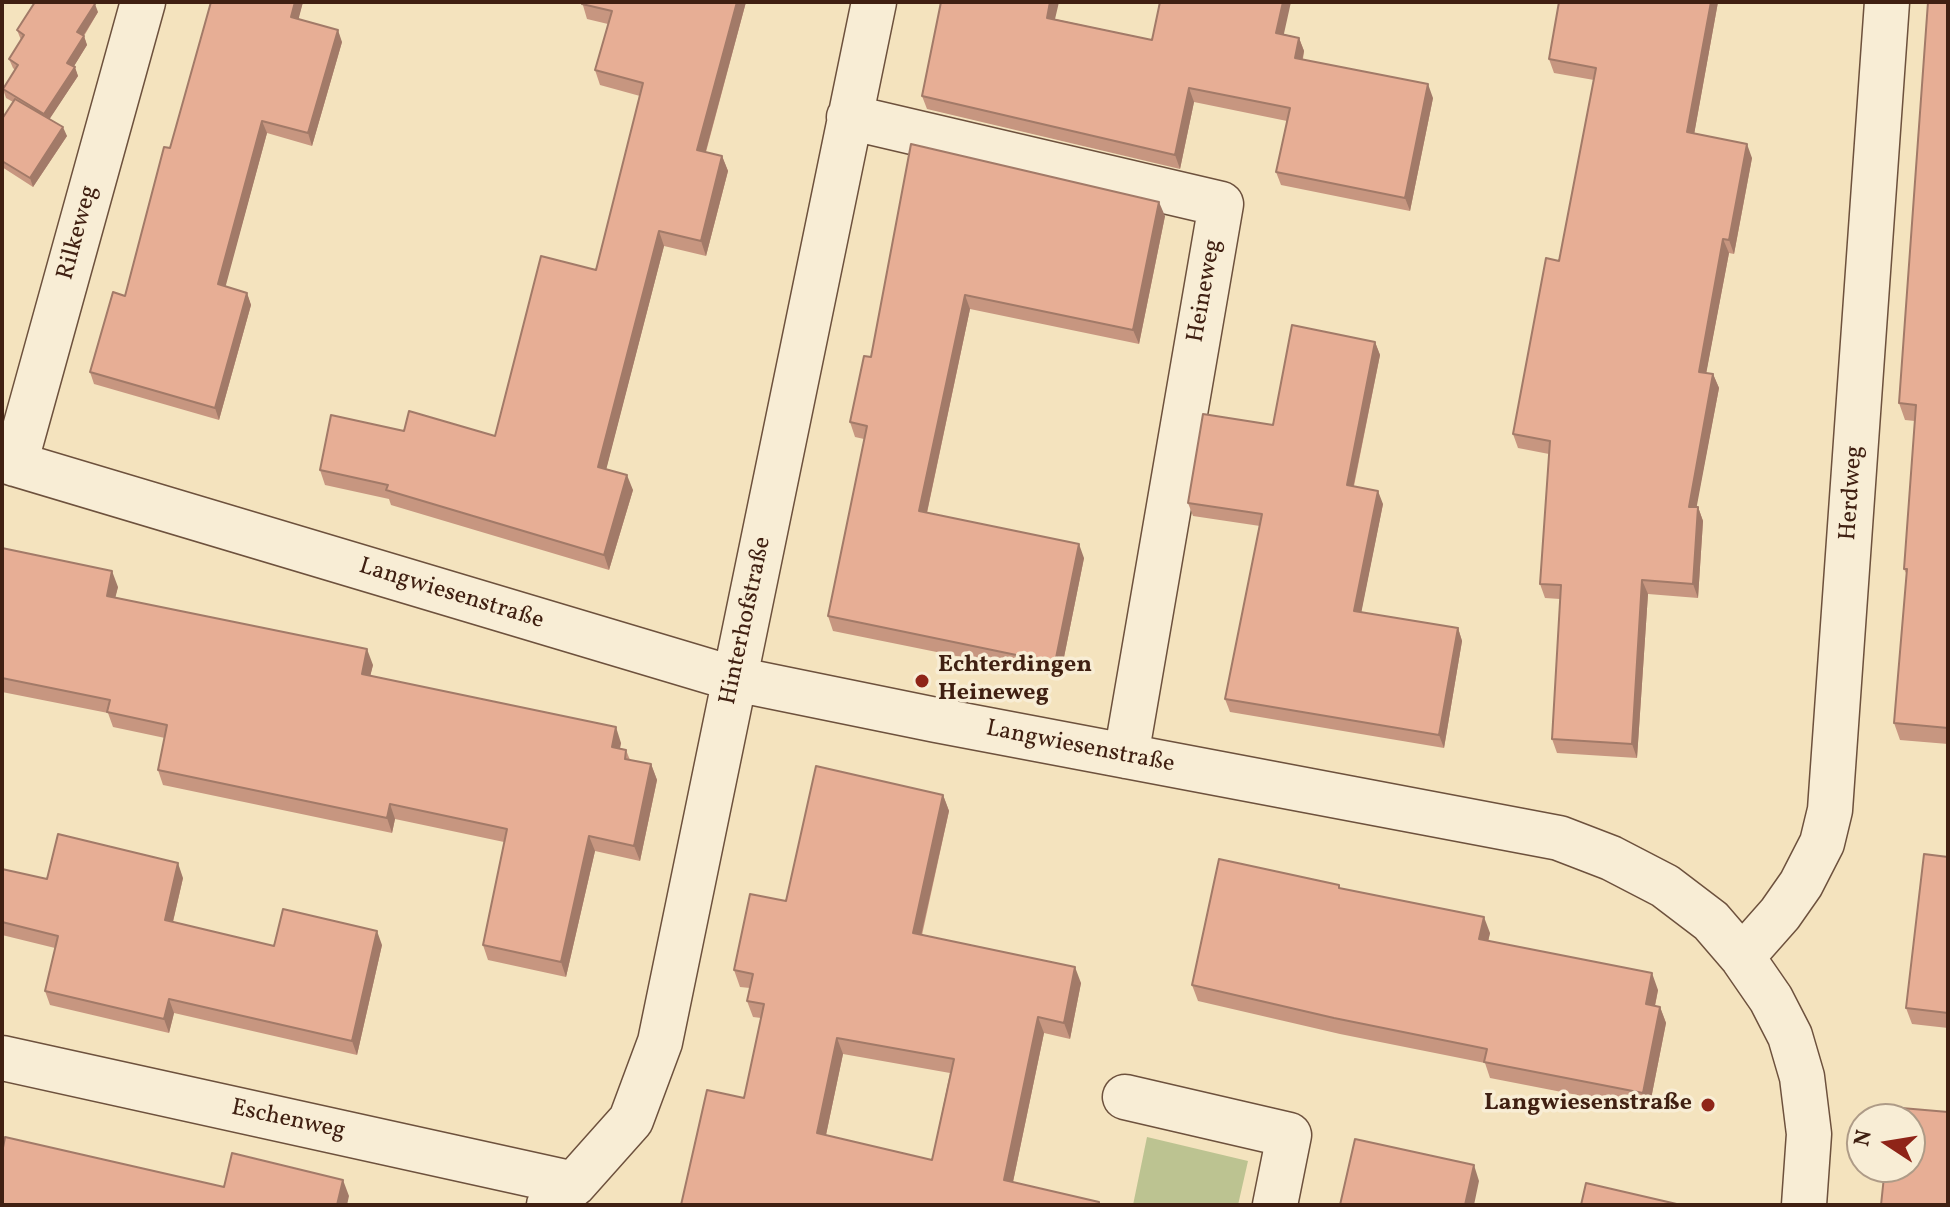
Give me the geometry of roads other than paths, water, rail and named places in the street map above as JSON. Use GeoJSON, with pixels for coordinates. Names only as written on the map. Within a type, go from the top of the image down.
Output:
{"type":"FeatureCollection","features":[{"type":"Feature","properties":{"kind":"street","name":"Rilkeweg"},"geometry":{"type":"LineString","coordinates":[[9,462],[143,2]]}},
{"type":"Feature","properties":{"kind":"street","name":"Hinterhofstraße"},"geometry":{"type":"LineString","coordinates":[[562,1194],[631,1120],[660,1042],[874,2]]}},
{"type":"Feature","properties":{"kind":"street","name":"Herdweg"},"geometry":{"type":"LineString","coordinates":[[1742,957],[1780,914],[1801,884],[1822,843],[1830,810],[1887,2]]}},
{"type":"Feature","properties":{"kind":"street","name":"Heineweg"},"geometry":{"type":"LineString","coordinates":[[849,117],[1221,204],[1126,756]]}},
{"type":"Feature","properties":{"kind":"street","name":"Langwiesenstraße"},"geometry":{"type":"LineString","coordinates":[[9,462],[735,679],[1559,838],[1611,858],[1665,886],[1711,921],[1742,957],[1771,999],[1790,1036],[1802,1077],[1809,1134],[1804,1205]]}},
{"type":"Feature","properties":{"kind":"street","name":"Eschenweg"},"geometry":{"type":"LineString","coordinates":[[2,1058],[562,1194]]}},
{"type":"Feature","properties":{"kind":"street"},"geometry":{"type":"LineString","coordinates":[[1125,1097],[1289,1135],[1275,1205]]}},
{"type":"Feature","properties":{"kind":"place","name":"Echterdingen Heineweg"},"geometry":{"type":"Point","coordinates":[922,681]}},
{"type":"Feature","properties":{"kind":"place","name":"Langwiesenstraße"},"geometry":{"type":"Point","coordinates":[1708,1105]}}]}
